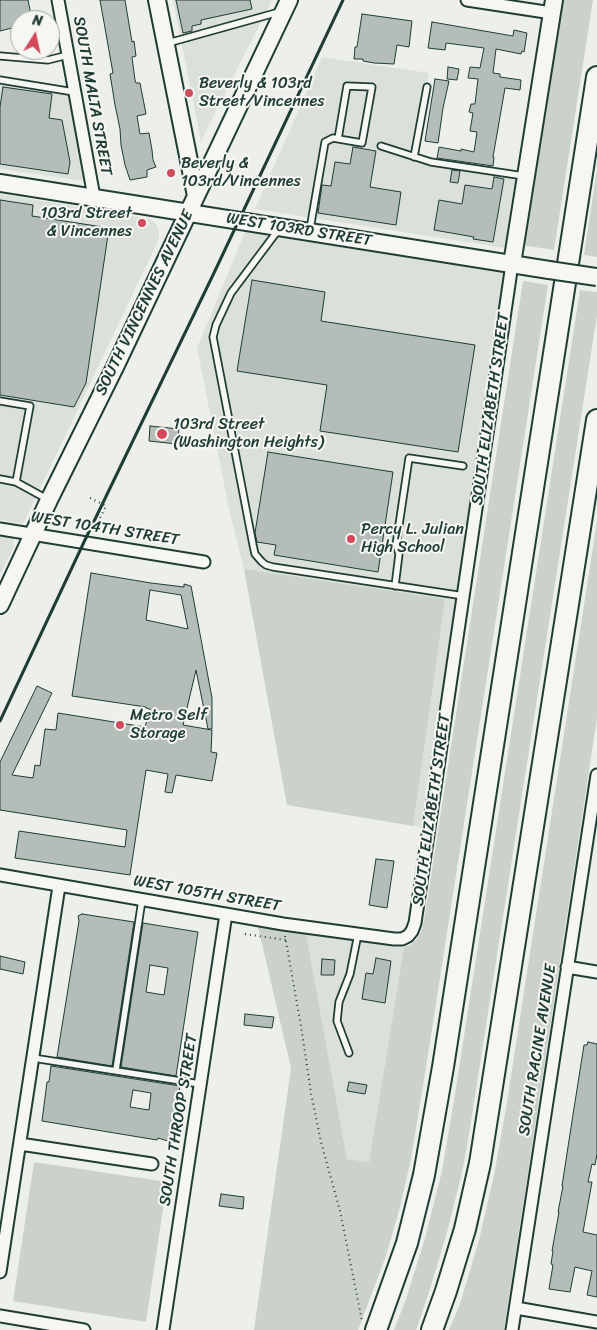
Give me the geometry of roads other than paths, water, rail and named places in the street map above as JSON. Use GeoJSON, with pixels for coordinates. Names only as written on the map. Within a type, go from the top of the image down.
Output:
{"type":"FeatureCollection","features":[{"type":"Feature","properties":{"kind":"highway"},"geometry":{"type":"LineString","coordinates":[[376,1330],[408,1244],[424,1175],[443,1066],[597,77]]}},
{"type":"Feature","properties":{"kind":"highway"},"geometry":{"type":"LineString","coordinates":[[432,1330],[446,1292],[465,1229],[480,1163],[597,420]]}},
{"type":"Feature","properties":{"kind":"main road"},"geometry":{"type":"LineString","coordinates":[[157,0],[196,196]]}},
{"type":"Feature","properties":{"kind":"main road","name":"SOUTH VINCENNES AVENUE"},"geometry":{"type":"LineString","coordinates":[[0,605],[287,5]]}},
{"type":"Feature","properties":{"kind":"main road","name":"SOUTH ELIZABETH STREET"},"geometry":{"type":"LineString","coordinates":[[512,264],[553,7]]}},
{"type":"Feature","properties":{"kind":"main road","name":"WEST 103RD STREET"},"geometry":{"type":"LineString","coordinates":[[0,183],[597,277]]}},
{"type":"Feature","properties":{"kind":"street","name":"SOUTH MALTA STREET"},"geometry":{"type":"LineString","coordinates":[[58,0],[94,197]]}},
{"type":"Feature","properties":{"kind":"street"},"geometry":{"type":"LineString","coordinates":[[467,0],[553,7]]}},
{"type":"Feature","properties":{"kind":"street","name":"SOUTH ELIZABETH STREET"},"geometry":{"type":"LineString","coordinates":[[408,936],[415,923],[512,264]]}},
{"type":"Feature","properties":{"kind":"street","name":"WEST 104TH STREET"},"geometry":{"type":"LineString","coordinates":[[0,529],[204,562]]}},
{"type":"Feature","properties":{"kind":"street","name":"SOUTH RACINE AVENUE"},"geometry":{"type":"LineString","coordinates":[[512,1330],[597,775]]}},
{"type":"Feature","properties":{"kind":"street","name":"WEST 105TH STREET"},"geometry":{"type":"LineString","coordinates":[[0,876],[282,924],[394,940],[408,936]]}},
{"type":"Feature","properties":{"kind":"street"},"geometry":{"type":"LineString","coordinates":[[0,1272],[4,1226],[20,1144],[59,886]]}},
{"type":"Feature","properties":{"kind":"street","name":"SOUTH THROOP STREET"},"geometry":{"type":"LineString","coordinates":[[163,1330],[226,914]]}},
{"type":"Feature","properties":{"kind":"street"},"geometry":{"type":"LineString","coordinates":[[567,967],[597,972]]}},
{"type":"Feature","properties":{"kind":"street"},"geometry":{"type":"LineString","coordinates":[[20,1144],[152,1164]]}},
{"type":"Feature","properties":{"kind":"street"},"geometry":{"type":"LineString","coordinates":[[516,1308],[597,1322]]}},
{"type":"Feature","properties":{"kind":"street"},"geometry":{"type":"LineString","coordinates":[[0,1316],[84,1330]]}},
{"type":"Feature","properties":{"kind":"lane"},"geometry":{"type":"LineString","coordinates":[[166,43],[287,5]]}},
{"type":"Feature","properties":{"kind":"lane"},"geometry":{"type":"LineString","coordinates":[[0,56],[48,60],[68,55]]}},
{"type":"Feature","properties":{"kind":"lane"},"geometry":{"type":"LineString","coordinates":[[0,80],[75,92]]}},
{"type":"Feature","properties":{"kind":"lane"},"geometry":{"type":"LineString","coordinates":[[310,232],[325,142],[333,138],[338,139],[362,143],[372,86],[347,86],[338,139]]}},
{"type":"Feature","properties":{"kind":"lane"},"geometry":{"type":"LineString","coordinates":[[414,157],[427,87]]}},
{"type":"Feature","properties":{"kind":"lane"},"geometry":{"type":"LineString","coordinates":[[380,146],[437,164],[526,176]]}},
{"type":"Feature","properties":{"kind":"lane"},"geometry":{"type":"LineString","coordinates":[[280,227],[231,293],[216,325],[214,337],[255,554],[266,565],[273,567],[464,596]]}},
{"type":"Feature","properties":{"kind":"lane"},"geometry":{"type":"LineString","coordinates":[[0,401],[30,406],[16,482]]}},
{"type":"Feature","properties":{"kind":"lane"},"geometry":{"type":"LineString","coordinates":[[395,586],[399,554],[396,545],[409,458],[463,466]]}},
{"type":"Feature","properties":{"kind":"lane"},"geometry":{"type":"LineString","coordinates":[[0,480],[16,482],[49,500]]}},
{"type":"Feature","properties":{"kind":"lane"},"geometry":{"type":"LineString","coordinates":[[116,1070],[142,900]]}},
{"type":"Feature","properties":{"kind":"lane"},"geometry":{"type":"LineString","coordinates":[[349,1053],[337,1021],[339,1002],[350,974],[358,934]]}},
{"type":"Feature","properties":{"kind":"lane"},"geometry":{"type":"LineString","coordinates":[[33,1058],[200,1084]]}},
{"type":"Feature","properties":{"kind":"railway"},"geometry":{"type":"LineString","coordinates":[[0,721],[343,0]]}},
{"type":"Feature","properties":{"kind":"place","name":"Beverly & 103rd Street/Vincennes"},"geometry":{"type":"Point","coordinates":[189,93]}},
{"type":"Feature","properties":{"kind":"place","name":"Beverly & 103rd/Vincennes"},"geometry":{"type":"Point","coordinates":[171,173]}},
{"type":"Feature","properties":{"kind":"place","name":"103rd Street & Vincennes"},"geometry":{"type":"Point","coordinates":[142,223]}},
{"type":"Feature","properties":{"kind":"place","name":"103rd Street (Washington Heights)"},"geometry":{"type":"Point","coordinates":[162,434]}},
{"type":"Feature","properties":{"kind":"place","name":"Percy L. Julian High School"},"geometry":{"type":"Point","coordinates":[351,539]}},
{"type":"Feature","properties":{"kind":"place","name":"Metro Self Storage"},"geometry":{"type":"Point","coordinates":[120,725]}}]}
